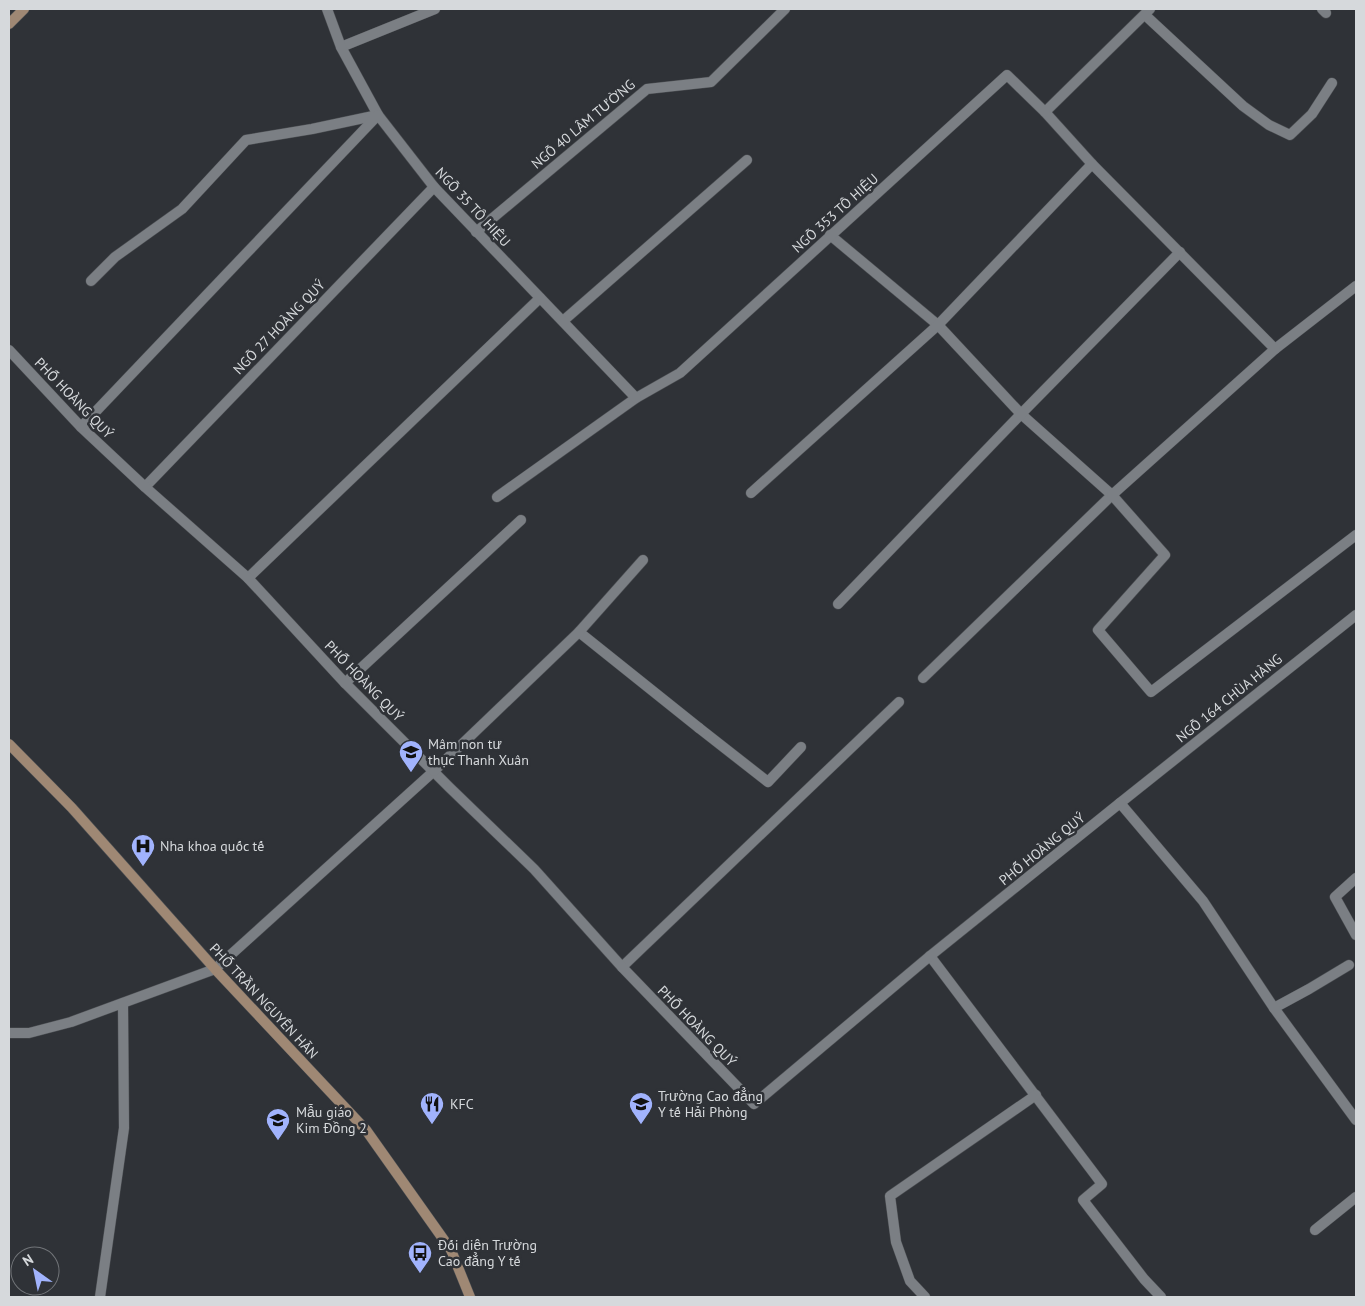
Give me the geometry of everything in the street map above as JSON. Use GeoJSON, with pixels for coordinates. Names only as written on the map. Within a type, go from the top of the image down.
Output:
{"type":"FeatureCollection","features":[{"type":"Feature","properties":{"kind":"main road"},"geometry":{"type":"LineString","coordinates":[[9,24],[24,9]]}},
{"type":"Feature","properties":{"kind":"main road","name":"PHỐ TRẦN NGUYÊN HÃN"},"geometry":{"type":"LineString","coordinates":[[10,746],[72,808],[215,969],[366,1130],[452,1250],[470,1297]]}},
{"type":"Feature","properties":{"kind":"street","name":"NGÕ 35 TÔ HIỆU"},"geometry":{"type":"LineString","coordinates":[[327,9],[341,47],[378,115],[434,186],[636,398]]}},
{"type":"Feature","properties":{"kind":"street"},"geometry":{"type":"LineString","coordinates":[[341,47],[435,9]]}},
{"type":"Feature","properties":{"kind":"street","name":"NGÕ 40 LÂM TƯỜNG"},"geometry":{"type":"LineString","coordinates":[[476,232],[647,89],[711,82],[785,9]]}},
{"type":"Feature","properties":{"kind":"street"},"geometry":{"type":"LineString","coordinates":[[1275,349],[1092,164],[1045,112],[1148,12],[1243,106],[1269,125],[1290,136],[1312,114],[1332,83]]}},
{"type":"Feature","properties":{"kind":"street","name":"NGÕ 353 TÔ HIỆU"},"geometry":{"type":"LineString","coordinates":[[496,497],[636,398],[680,373],[1008,75],[1045,112]]}},
{"type":"Feature","properties":{"kind":"street"},"geometry":{"type":"LineString","coordinates":[[91,281],[115,257],[182,209],[246,140],[378,115]]}},
{"type":"Feature","properties":{"kind":"street"},"geometry":{"type":"LineString","coordinates":[[81,428],[378,115]]}},
{"type":"Feature","properties":{"kind":"street"},"geometry":{"type":"LineString","coordinates":[[563,321],[747,160]]}},
{"type":"Feature","properties":{"kind":"street"},"geometry":{"type":"LineString","coordinates":[[751,494],[938,325],[1092,164]]}},
{"type":"Feature","properties":{"kind":"street","name":"NGÕ 27 HOÀNG QUÝ"},"geometry":{"type":"LineString","coordinates":[[145,487],[434,186]]}},
{"type":"Feature","properties":{"kind":"street"},"geometry":{"type":"LineString","coordinates":[[830,236],[938,325],[1021,414],[1112,495],[1165,556],[1098,630],[1151,692],[1356,535]]}},
{"type":"Feature","properties":{"kind":"street"},"geometry":{"type":"LineString","coordinates":[[838,604],[1180,252]]}},
{"type":"Feature","properties":{"kind":"street"},"geometry":{"type":"LineString","coordinates":[[923,678],[1112,495],[1275,349],[1356,286]]}},
{"type":"Feature","properties":{"kind":"street"},"geometry":{"type":"LineString","coordinates":[[248,578],[540,298]]}},
{"type":"Feature","properties":{"kind":"street","name":"PHỐ HOÀNG QUÝ"},"geometry":{"type":"LineString","coordinates":[[9,350],[81,428],[248,578],[345,683],[534,869],[622,967],[754,1104],[930,956],[1120,803]]}},
{"type":"Feature","properties":{"kind":"street"},"geometry":{"type":"LineString","coordinates":[[345,683],[521,520]]}},
{"type":"Feature","properties":{"kind":"street"},"geometry":{"type":"LineString","coordinates":[[9,1033],[29,1033],[71,1022],[215,969],[434,772],[579,632],[643,560]]}},
{"type":"Feature","properties":{"kind":"street","name":"NGÕ 164 CHÙA HÀNG"},"geometry":{"type":"LineString","coordinates":[[1120,803],[1356,615]]}},
{"type":"Feature","properties":{"kind":"street"},"geometry":{"type":"LineString","coordinates":[[579,632],[768,782],[801,747]]}},
{"type":"Feature","properties":{"kind":"street"},"geometry":{"type":"LineString","coordinates":[[622,967],[900,702]]}},
{"type":"Feature","properties":{"kind":"street"},"geometry":{"type":"LineString","coordinates":[[1120,803],[1202,901],[1274,1008],[1356,1120]]}},
{"type":"Feature","properties":{"kind":"street"},"geometry":{"type":"LineString","coordinates":[[1356,878],[1335,898],[1356,935]]}},
{"type":"Feature","properties":{"kind":"street"},"geometry":{"type":"LineString","coordinates":[[930,956],[1036,1094],[1102,1184],[1083,1200],[1144,1279],[1161,1297]]}},
{"type":"Feature","properties":{"kind":"street"},"geometry":{"type":"LineString","coordinates":[[1274,1008],[1349,965]]}},
{"type":"Feature","properties":{"kind":"street"},"geometry":{"type":"LineString","coordinates":[[100,1297],[124,1128],[123,1003]]}},
{"type":"Feature","properties":{"kind":"street"},"geometry":{"type":"LineString","coordinates":[[925,1297],[910,1281],[896,1242],[890,1196],[1036,1094]]}},
{"type":"Feature","properties":{"kind":"street"},"geometry":{"type":"LineString","coordinates":[[1315,1230],[1356,1197]]}},
{"type":"Feature","properties":{"kind":"place","name":"Mâm non tư thục Thanh Xuân"},"geometry":{"type":"Point","coordinates":[411,773]}},
{"type":"Feature","properties":{"kind":"place","name":"Nha khoa quốc tế"},"geometry":{"type":"Point","coordinates":[143,867]}},
{"type":"Feature","properties":{"kind":"place","name":"KFC"},"geometry":{"type":"Point","coordinates":[432,1125]}},
{"type":"Feature","properties":{"kind":"place","name":"Trường Cao đẳng Y tế Hải Phòng"},"geometry":{"type":"Point","coordinates":[641,1125]}},
{"type":"Feature","properties":{"kind":"place","name":"Mẫu giáo Kim Đồng 2"},"geometry":{"type":"Point","coordinates":[278,1141]}},
{"type":"Feature","properties":{"kind":"place","name":"Đối diện Trường Cao đẳng Y tế"},"geometry":{"type":"Point","coordinates":[420,1274]}}]}
